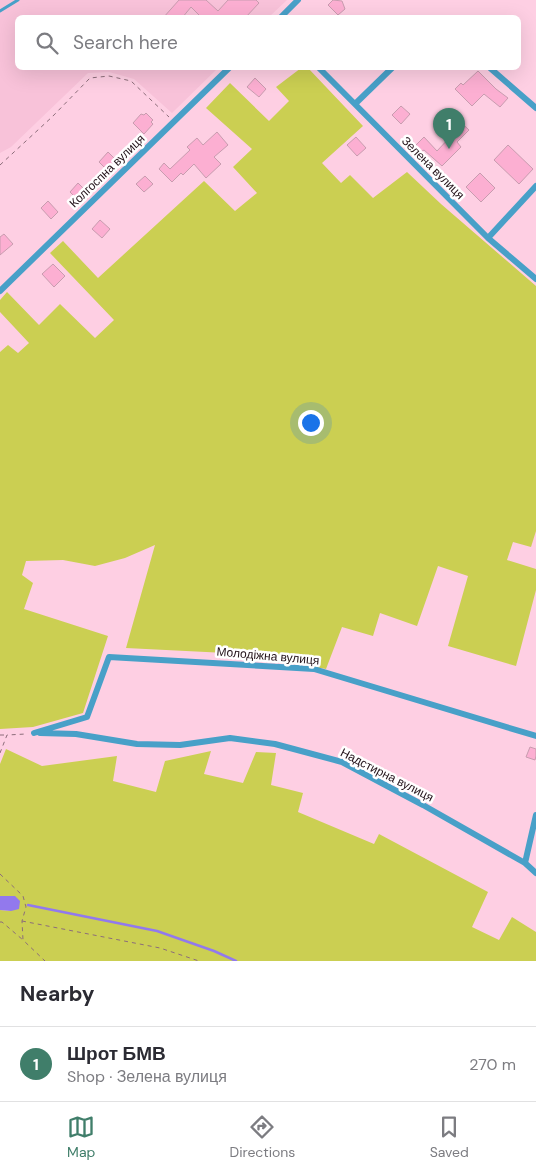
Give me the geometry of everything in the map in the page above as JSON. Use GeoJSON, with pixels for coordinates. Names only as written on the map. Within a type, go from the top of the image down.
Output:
{"type":"FeatureCollection","features":[{"type":"Feature","properties":{"kind":"street"},"geometry":{"type":"LineString","coordinates":[[283,15],[298,0]]}},
{"type":"Feature","properties":{"kind":"street","name":"Колгоспна вулиця"},"geometry":{"type":"LineString","coordinates":[[0,291],[227,70]]}},
{"type":"Feature","properties":{"kind":"street","name":"Зелена вулиця"},"geometry":{"type":"LineString","coordinates":[[321,70],[488,238],[536,279]]}},
{"type":"Feature","properties":{"kind":"street"},"geometry":{"type":"LineString","coordinates":[[355,104],[390,70]]}},
{"type":"Feature","properties":{"kind":"street"},"geometry":{"type":"LineString","coordinates":[[492,70],[536,108]]}},
{"type":"Feature","properties":{"kind":"street"},"geometry":{"type":"LineString","coordinates":[[488,238],[536,186]]}},
{"type":"Feature","properties":{"kind":"street","name":"Молодіжна вулиця"},"geometry":{"type":"LineString","coordinates":[[34,733],[87,717],[109,657],[314,669],[536,736]]}},
{"type":"Feature","properties":{"kind":"street","name":"Надстирна вулиця"},"geometry":{"type":"LineString","coordinates":[[34,733],[76,734],[137,744],[180,745],[230,738],[275,744],[342,762],[423,805],[525,863],[536,872]]}},
{"type":"Feature","properties":{"kind":"street"},"geometry":{"type":"LineString","coordinates":[[525,863],[536,815]]}},
{"type":"Feature","properties":{"kind":"lane"},"geometry":{"type":"LineString","coordinates":[[0,11],[18,0]]}},
{"type":"Feature","properties":{"kind":"path"},"geometry":{"type":"LineString","coordinates":[[0,165],[52,117],[90,78],[109,76],[131,81],[174,121]]}},
{"type":"Feature","properties":{"kind":"path"},"geometry":{"type":"LineString","coordinates":[[0,735],[34,733]]}},
{"type":"Feature","properties":{"kind":"path"},"geometry":{"type":"LineString","coordinates":[[0,753],[7,735]]}},
{"type":"Feature","properties":{"kind":"path"},"geometry":{"type":"LineString","coordinates":[[0,874],[22,896],[26,907],[22,920],[23,940]]}},
{"type":"Feature","properties":{"kind":"path"},"geometry":{"type":"LineString","coordinates":[[22,920],[160,948],[199,961]]}},
{"type":"Feature","properties":{"kind":"path"},"geometry":{"type":"LineString","coordinates":[[0,922],[45,961]]}},
{"type":"Feature","properties":{"kind":"shaded area"},"geometry":{"type":"Polygon","coordinates":[[[0,0],[287,0],[271,15],[15,15],[15,70],[216,70],[172,113],[134,79],[109,72],[88,73],[11,147],[0,153],[0,0]]]}},
{"type":"Feature","properties":{"kind":"shaded area"},"geometry":{"type":"Polygon","coordinates":[[[298,70],[310,70],[363,126],[322,163],[341,183],[350,175],[373,198],[407,172],[536,286],[536,531],[531,547],[513,542],[507,560],[536,569],[536,590],[516,666],[448,646],[468,576],[438,566],[417,626],[380,613],[373,636],[342,627],[326,669],[246,654],[126,648],[155,545],[125,558],[95,566],[63,560],[26,561],[22,575],[33,583],[24,609],[108,636],[83,713],[33,727],[0,729],[0,352],[8,345],[18,353],[29,343],[0,312],[0,300],[7,292],[39,325],[60,304],[95,338],[114,320],[50,253],[63,241],[98,278],[204,181],[235,211],[257,193],[233,167],[252,149],[206,108],[230,83],[269,121],[289,101],[276,87],[298,70]]]}},
{"type":"Feature","properties":{"kind":"shaded area"},"geometry":{"type":"Polygon","coordinates":[[[6,749],[42,766],[117,756],[113,781],[156,792],[165,761],[211,751],[204,774],[243,783],[256,752],[276,753],[271,785],[303,793],[298,812],[374,844],[379,834],[488,892],[472,927],[499,940],[512,917],[536,932],[536,961],[0,961],[0,910],[11,911],[15,896],[0,896],[0,764],[6,749]]]}},
{"type":"Feature","properties":{"kind":"shaded area"},"geometry":{"type":"Polygon","coordinates":[[[0,896],[15,896],[20,901],[19,909],[11,911],[0,910],[0,896]]]}},
{"type":"Feature","properties":{"kind":"building"},"geometry":{"type":"Polygon","coordinates":[[[179,0],[206,0],[218,11],[228,0],[256,0],[259,3],[248,15],[199,15],[191,7],[184,15],[166,15],[179,0]]]}},
{"type":"Feature","properties":{"kind":"building"},"geometry":{"type":"Polygon","coordinates":[[[333,0],[342,1],[345,9],[338,15],[328,5],[333,0]]]}},
{"type":"Feature","properties":{"kind":"building"},"geometry":{"type":"Polygon","coordinates":[[[478,71],[508,98],[500,107],[484,94],[472,106],[455,89],[461,83],[463,85],[478,71]]]}},
{"type":"Feature","properties":{"kind":"building"},"geometry":{"type":"Polygon","coordinates":[[[255,78],[266,89],[259,97],[247,87],[255,78]]]}},
{"type":"Feature","properties":{"kind":"building"},"geometry":{"type":"Polygon","coordinates":[[[401,106],[410,114],[401,124],[392,115],[401,106]]]}},
{"type":"Feature","properties":{"kind":"building"},"geometry":{"type":"Polygon","coordinates":[[[146,113],[153,120],[151,122],[153,124],[144,134],[133,123],[141,114],[144,115],[146,113]]]}},
{"type":"Feature","properties":{"kind":"building"},"geometry":{"type":"Polygon","coordinates":[[[455,117],[469,130],[457,142],[461,147],[442,166],[424,150],[421,152],[415,146],[424,137],[437,151],[451,136],[443,129],[455,117]]]}},
{"type":"Feature","properties":{"kind":"building"},"geometry":{"type":"Polygon","coordinates":[[[217,132],[228,145],[214,157],[221,164],[206,178],[194,164],[183,175],[181,173],[172,182],[159,169],[164,163],[170,169],[190,150],[187,147],[197,138],[203,145],[217,132]]]}},
{"type":"Feature","properties":{"kind":"building"},"geometry":{"type":"Polygon","coordinates":[[[356,137],[366,148],[357,156],[347,145],[356,137]]]}},
{"type":"Feature","properties":{"kind":"building"},"geometry":{"type":"Polygon","coordinates":[[[508,145],[533,169],[519,184],[494,160],[508,145]]]}},
{"type":"Feature","properties":{"kind":"building"},"geometry":{"type":"Polygon","coordinates":[[[108,152],[116,160],[107,170],[99,162],[108,152]]]}},
{"type":"Feature","properties":{"kind":"building"},"geometry":{"type":"Polygon","coordinates":[[[480,173],[495,188],[481,202],[466,187],[480,173]]]}},
{"type":"Feature","properties":{"kind":"building"},"geometry":{"type":"Polygon","coordinates":[[[145,176],[153,184],[144,192],[136,184],[145,176]]]}},
{"type":"Feature","properties":{"kind":"building"},"geometry":{"type":"Polygon","coordinates":[[[78,183],[86,191],[78,200],[70,192],[78,183]]]}},
{"type":"Feature","properties":{"kind":"building"},"geometry":{"type":"Polygon","coordinates":[[[48,201],[58,212],[51,219],[41,208],[48,201]]]}},
{"type":"Feature","properties":{"kind":"building"},"geometry":{"type":"Polygon","coordinates":[[[100,220],[110,229],[102,238],[92,229],[100,220]]]}},
{"type":"Feature","properties":{"kind":"building"},"geometry":{"type":"Polygon","coordinates":[[[4,234],[13,244],[0,255],[0,237],[4,234]]]}},
{"type":"Feature","properties":{"kind":"building"},"geometry":{"type":"Polygon","coordinates":[[[53,264],[65,276],[54,287],[42,274],[53,264]]]}},
{"type":"Feature","properties":{"kind":"building"},"geometry":{"type":"Polygon","coordinates":[[[530,747],[536,749],[535,760],[526,757],[530,747]]]}},
{"type":"Feature","properties":{"kind":"waterway"},"geometry":{"type":"LineString","coordinates":[[28,905],[157,931],[214,951],[236,961]]}},
{"type":"Feature","properties":{"kind":"place","name":"Шрот БМВ"},"geometry":{"type":"Point","coordinates":[449,149]}}]}
